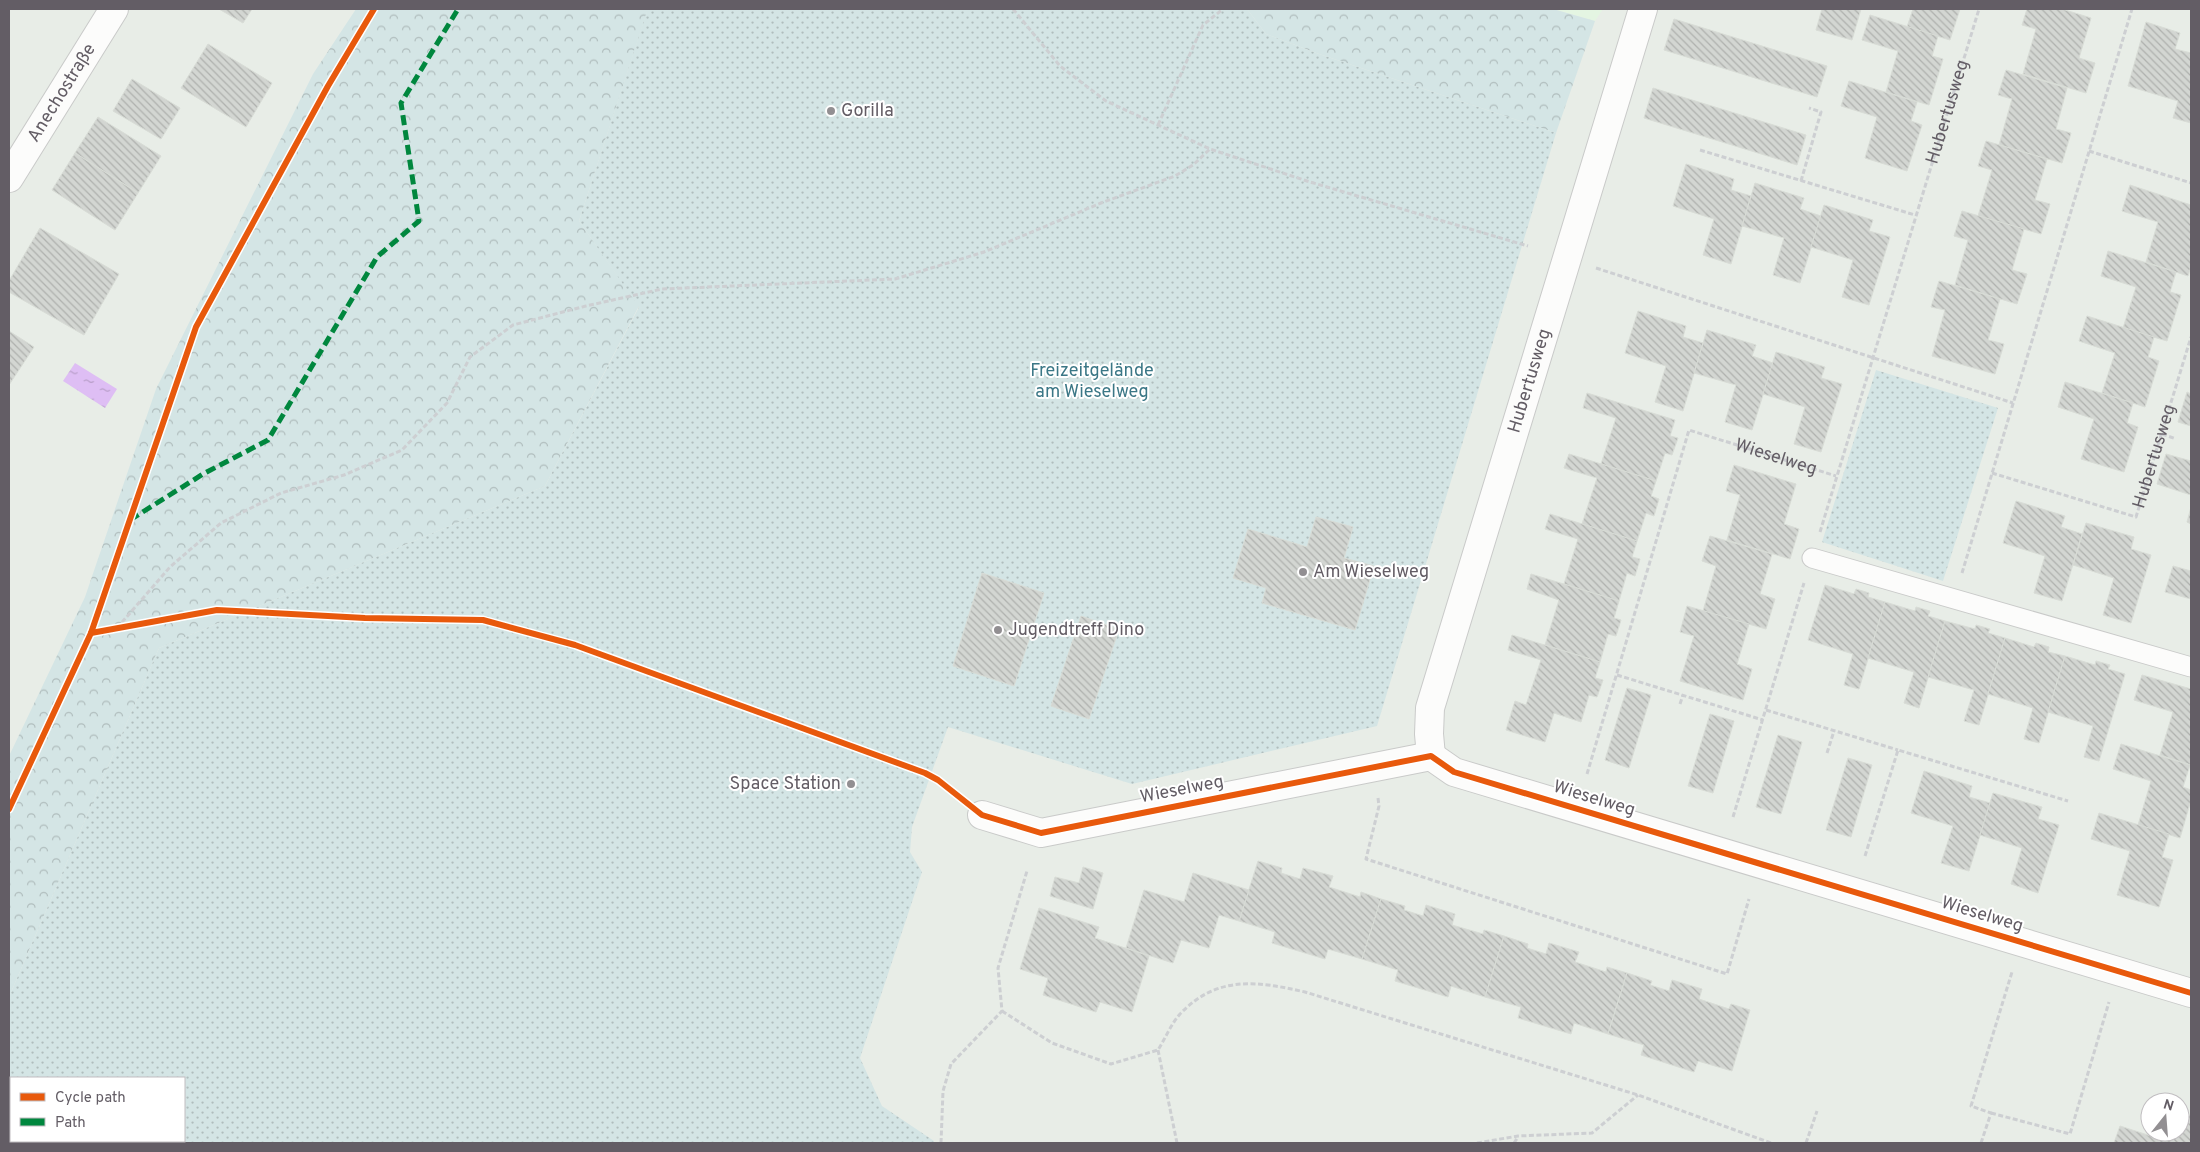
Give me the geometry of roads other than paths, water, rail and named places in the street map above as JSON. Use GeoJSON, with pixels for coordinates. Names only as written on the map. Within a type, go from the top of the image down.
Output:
{"type":"FeatureCollection","features":[{"type":"Feature","properties":{"kind":"street","name":"Anechostraße"},"geometry":{"type":"LineString","coordinates":[[9,178],[114,9]]}},
{"type":"Feature","properties":{"kind":"street","name":"Hubertusweg"},"geometry":{"type":"LineString","coordinates":[[1431,756],[1429,734],[1430,708],[1643,9]]}},
{"type":"Feature","properties":{"kind":"street","name":"Wieselweg"},"geometry":{"type":"LineString","coordinates":[[982,815],[1041,833],[1431,756],[1454,772],[2022,943],[2189,986]]}},
{"type":"Feature","properties":{"kind":"lane"},"geometry":{"type":"LineString","coordinates":[[1812,558],[2191,667]]}},
{"type":"Feature","properties":{"kind":"water"},"geometry":{"type":"Polygon","coordinates":[[[75,363],[117,389],[105,408],[63,381],[75,363]]]}},
{"type":"Feature","properties":{"kind":"place","name":"Gorilla"},"geometry":{"type":"Point","coordinates":[831,111]}},
{"type":"Feature","properties":{"kind":"place","name":"Am Wieselweg"},"geometry":{"type":"Point","coordinates":[1303,572]}},
{"type":"Feature","properties":{"kind":"place","name":"Jugendtreff Dino"},"geometry":{"type":"Point","coordinates":[998,630]}},
{"type":"Feature","properties":{"kind":"place","name":"Space Station"},"geometry":{"type":"Point","coordinates":[851,784]}},
{"type":"Feature","properties":{"kind":"park label","name":"Freizeitgelände am Wieselweg"},"geometry":{"type":"Point","coordinates":[1092,381]}}]}
